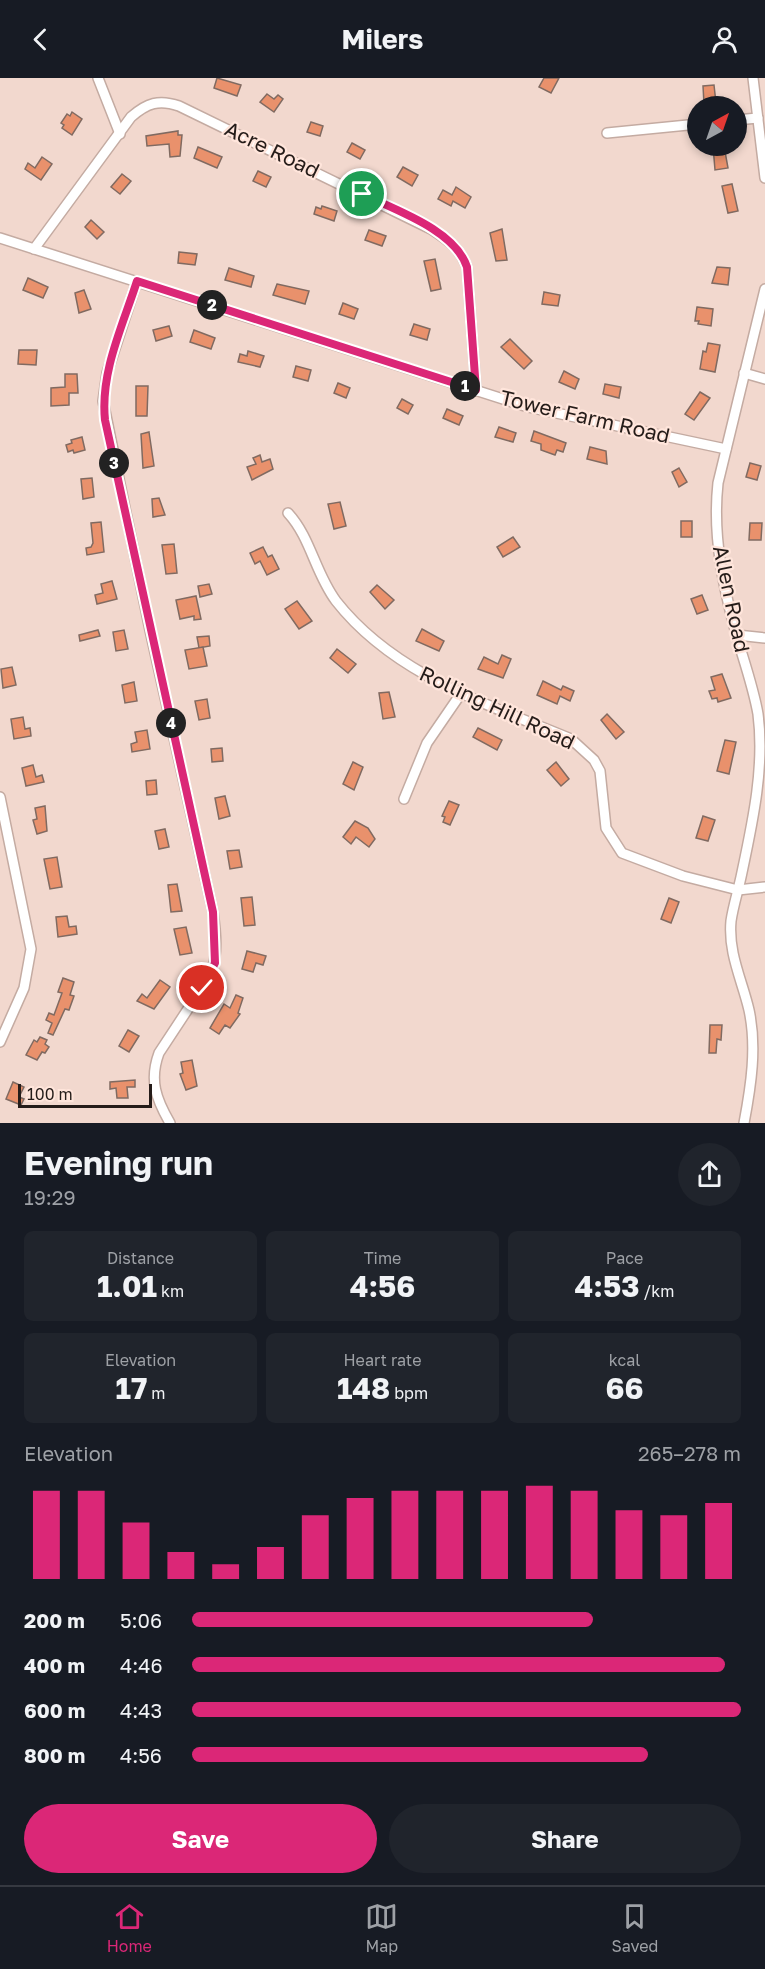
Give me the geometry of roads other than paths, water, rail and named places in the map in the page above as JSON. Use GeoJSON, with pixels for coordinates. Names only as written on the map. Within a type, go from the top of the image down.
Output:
{"type":"FeatureCollection","features":[{"type":"Feature","properties":{"kind":"street"},"geometry":{"type":"LineString","coordinates":[[98,78],[120,134]]}},
{"type":"Feature","properties":{"kind":"street"},"geometry":{"type":"LineString","coordinates":[[753,78],[765,178]]}},
{"type":"Feature","properties":{"kind":"street","name":"Acre Road"},"geometry":{"type":"LineString","coordinates":[[34,249],[131,117],[148,105],[164,101],[179,106],[422,224],[453,243],[460,250],[467,267],[476,390]]}},
{"type":"Feature","properties":{"kind":"street"},"geometry":{"type":"LineString","coordinates":[[747,119],[758,118]]}},
{"type":"Feature","properties":{"kind":"street"},"geometry":{"type":"LineString","coordinates":[[607,133],[687,125]]}},
{"type":"Feature","properties":{"kind":"street","name":"Tower Farm Road"},"geometry":{"type":"LineString","coordinates":[[0,238],[528,407],[726,449]]}},
{"type":"Feature","properties":{"kind":"street"},"geometry":{"type":"LineString","coordinates":[[137,281],[107,373],[104,410],[216,934],[215,963],[211,974],[159,1053],[155,1064],[154,1090],[170,1123]]}},
{"type":"Feature","properties":{"kind":"street","name":"Allen Road"},"geometry":{"type":"LineString","coordinates":[[744,1123],[753,1063],[749,1014],[732,949],[731,921],[760,754],[758,714],[723,582],[716,504],[726,449],[765,289]]}},
{"type":"Feature","properties":{"kind":"street"},"geometry":{"type":"LineString","coordinates":[[744,373],[765,379]]}},
{"type":"Feature","properties":{"kind":"street","name":"Rolling Hill Road"},"geometry":{"type":"LineString","coordinates":[[288,513],[302,527],[318,569],[334,598],[354,622],[398,660],[462,692],[571,739],[584,748],[600,771],[606,828],[622,853],[683,876],[738,890]]}},
{"type":"Feature","properties":{"kind":"street"},"geometry":{"type":"LineString","coordinates":[[737,635],[765,638]]}},
{"type":"Feature","properties":{"kind":"street"},"geometry":{"type":"LineString","coordinates":[[404,799],[427,743],[462,692]]}},
{"type":"Feature","properties":{"kind":"street"},"geometry":{"type":"LineString","coordinates":[[0,797],[31,949],[24,988],[0,1042]]}},
{"type":"Feature","properties":{"kind":"street"},"geometry":{"type":"LineString","coordinates":[[738,890],[765,887]]}}]}
